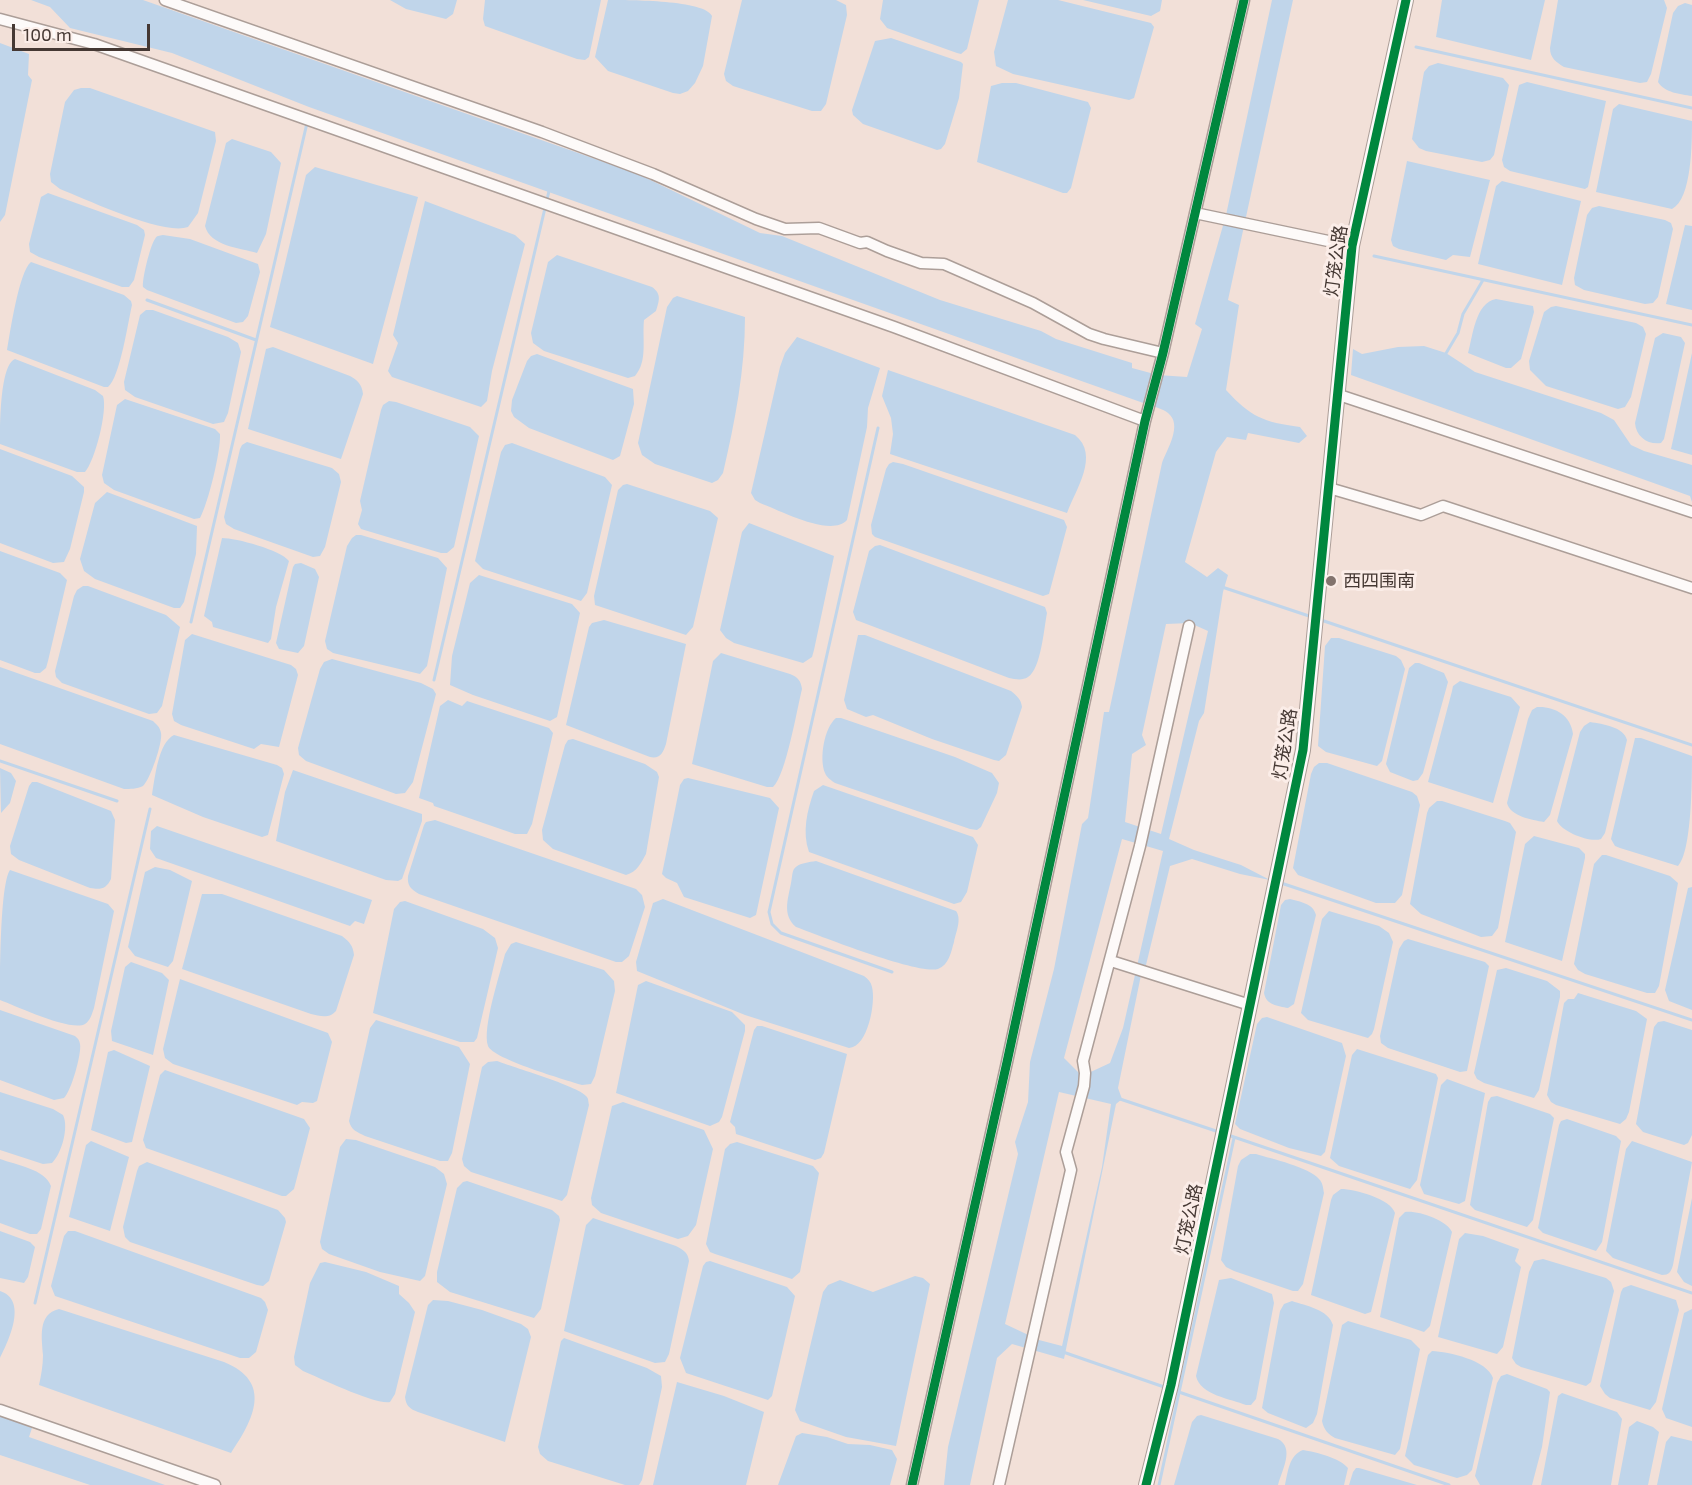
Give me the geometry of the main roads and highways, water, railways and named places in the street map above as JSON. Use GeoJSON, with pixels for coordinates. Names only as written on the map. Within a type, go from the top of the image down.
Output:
{"type":"FeatureCollection","features":[{"type":"Feature","properties":{"kind":"water"},"geometry":{"type":"Polygon","coordinates":[[[31,0],[143,0],[638,174],[760,233],[782,236],[940,300],[1041,331],[1056,339],[1132,363],[1132,368],[1158,375],[1187,377],[1202,329],[1195,324],[1226,215],[1272,0],[1293,0],[1228,300],[1239,305],[1226,390],[1259,417],[1276,423],[1300,427],[1307,436],[1299,443],[1248,433],[1246,440],[1227,437],[1216,452],[1185,562],[1207,577],[1218,568],[1228,575],[1223,592],[1204,713],[1199,721],[1169,839],[1194,850],[1241,865],[1270,880],[1240,874],[1192,859],[1170,866],[1145,969],[1141,975],[1118,1088],[1122,1099],[1116,1104],[1064,1359],[1012,1344],[997,1358],[970,1485],[944,1485],[948,1447],[1018,1154],[1015,1142],[1028,1102],[1030,1062],[1054,969],[1082,824],[1088,818],[1104,712],[1109,712],[1162,463],[1174,430],[1172,418],[1159,408],[309,107],[172,53],[70,28],[50,7],[31,0]],[[1190,623],[1166,624],[1142,735],[1146,745],[1132,754],[1125,822],[1161,834],[1208,631],[1190,623]],[[1122,839],[1064,1058],[1082,1076],[1110,1063],[1123,1028],[1163,851],[1122,839]],[[1059,1092],[1005,1324],[1039,1340],[1062,1346],[1102,1167],[1111,1104],[1059,1092]]]}},
{"type":"Feature","properties":{"kind":"water"},"geometry":{"type":"Polygon","coordinates":[[[390,0],[457,0],[453,14],[446,19],[406,9],[390,0]]]}},
{"type":"Feature","properties":{"kind":"water"},"geometry":{"type":"Polygon","coordinates":[[[485,0],[601,0],[589,57],[585,60],[577,59],[485,26],[483,19],[485,0]]]}},
{"type":"Feature","properties":{"kind":"water"},"geometry":{"type":"Polygon","coordinates":[[[608,0],[682,4],[706,11],[712,16],[703,66],[695,83],[688,91],[680,94],[673,93],[608,71],[595,57],[608,0]]]}},
{"type":"Feature","properties":{"kind":"water"},"geometry":{"type":"Polygon","coordinates":[[[742,0],[836,0],[846,5],[847,15],[826,104],[821,111],[812,111],[733,86],[726,81],[724,74],[742,0]]]}},
{"type":"Feature","properties":{"kind":"water"},"geometry":{"type":"Polygon","coordinates":[[[883,0],[979,0],[967,49],[961,54],[957,53],[887,28],[880,19],[883,0]]]}},
{"type":"Feature","properties":{"kind":"water"},"geometry":{"type":"Polygon","coordinates":[[[1008,0],[1058,0],[1151,23],[1154,27],[1134,98],[1129,100],[1013,74],[996,66],[994,52],[1008,0]]]}},
{"type":"Feature","properties":{"kind":"water"},"geometry":{"type":"Polygon","coordinates":[[[1083,0],[1162,0],[1160,11],[1151,16],[1083,0]]]}},
{"type":"Feature","properties":{"kind":"water"},"geometry":{"type":"Polygon","coordinates":[[[1442,0],[1545,0],[1531,60],[1436,37],[1442,0]]]}},
{"type":"Feature","properties":{"kind":"water"},"geometry":{"type":"Polygon","coordinates":[[[1558,0],[1664,0],[1667,8],[1647,82],[1640,83],[1564,67],[1556,61],[1552,57],[1550,48],[1558,0]]]}},
{"type":"Feature","properties":{"kind":"water"},"geometry":{"type":"Polygon","coordinates":[[[1685,3],[1692,5],[1692,96],[1669,91],[1658,82],[1673,13],[1678,6],[1685,3]]]}},
{"type":"Feature","properties":{"kind":"water"},"geometry":{"type":"Polygon","coordinates":[[[891,38],[963,64],[959,98],[945,144],[941,149],[937,150],[863,124],[853,115],[852,110],[875,41],[891,38]]]}},
{"type":"Feature","properties":{"kind":"water"},"geometry":{"type":"Polygon","coordinates":[[[0,43],[29,54],[28,75],[32,80],[5,215],[0,222],[0,43]]]}},
{"type":"Feature","properties":{"kind":"water"},"geometry":{"type":"Polygon","coordinates":[[[1438,63],[1503,78],[1509,85],[1494,155],[1490,160],[1482,162],[1426,151],[1419,148],[1412,139],[1424,72],[1429,66],[1438,63]]]}},
{"type":"Feature","properties":{"kind":"water"},"geometry":{"type":"Polygon","coordinates":[[[1527,82],[1606,101],[1588,187],[1585,189],[1510,171],[1504,167],[1502,160],[1519,85],[1527,82]]]}},
{"type":"Feature","properties":{"kind":"water"},"geometry":{"type":"Polygon","coordinates":[[[1016,83],[1088,102],[1091,108],[1071,188],[1067,193],[977,162],[991,86],[1016,83]]]}},
{"type":"Feature","properties":{"kind":"water"},"geometry":{"type":"Polygon","coordinates":[[[90,88],[215,132],[216,141],[198,213],[188,227],[176,228],[143,222],[60,189],[51,182],[50,174],[65,102],[74,90],[90,88]]]}},
{"type":"Feature","properties":{"kind":"water"},"geometry":{"type":"Polygon","coordinates":[[[1619,104],[1692,121],[1690,169],[1684,194],[1672,209],[1596,192],[1613,109],[1619,104]]]}},
{"type":"Feature","properties":{"kind":"water"},"geometry":{"type":"Polygon","coordinates":[[[232,139],[271,152],[281,163],[266,234],[257,253],[219,242],[208,233],[205,226],[226,143],[232,139]]]}},
{"type":"Feature","properties":{"kind":"water"},"geometry":{"type":"Polygon","coordinates":[[[1407,161],[1490,180],[1470,257],[1453,255],[1446,260],[1393,246],[1391,240],[1407,161]]]}},
{"type":"Feature","properties":{"kind":"water"},"geometry":{"type":"Polygon","coordinates":[[[315,167],[418,197],[373,364],[270,327],[306,175],[315,167]]]}},
{"type":"Feature","properties":{"kind":"water"},"geometry":{"type":"Polygon","coordinates":[[[1502,181],[1581,201],[1562,285],[1478,264],[1496,186],[1502,181]]]}},
{"type":"Feature","properties":{"kind":"water"},"geometry":{"type":"Polygon","coordinates":[[[48,193],[137,225],[144,230],[145,235],[134,280],[129,287],[122,287],[30,252],[29,244],[41,197],[48,193]]]}},
{"type":"Feature","properties":{"kind":"water"},"geometry":{"type":"Polygon","coordinates":[[[425,201],[515,235],[525,244],[492,371],[487,401],[481,407],[392,377],[388,371],[398,343],[393,335],[425,201]]]}},
{"type":"Feature","properties":{"kind":"water"},"geometry":{"type":"Polygon","coordinates":[[[1599,206],[1671,223],[1673,229],[1658,297],[1653,303],[1645,304],[1584,290],[1575,285],[1574,278],[1587,215],[1592,208],[1599,206]]]}},
{"type":"Feature","properties":{"kind":"water"},"geometry":{"type":"Polygon","coordinates":[[[1685,225],[1692,226],[1692,310],[1666,304],[1685,225]]]}},
{"type":"Feature","properties":{"kind":"water"},"geometry":{"type":"Polygon","coordinates":[[[163,235],[190,239],[258,264],[260,272],[248,316],[243,322],[236,323],[143,287],[145,270],[153,243],[157,237],[163,235]]]}},
{"type":"Feature","properties":{"kind":"water"},"geometry":{"type":"Polygon","coordinates":[[[557,255],[652,287],[657,292],[659,301],[656,311],[644,320],[642,364],[635,376],[628,378],[544,351],[533,343],[531,333],[548,262],[557,255]]]}},
{"type":"Feature","properties":{"kind":"water"},"geometry":{"type":"Polygon","coordinates":[[[31,262],[124,295],[131,301],[120,361],[108,387],[7,350],[19,289],[31,262]]]}},
{"type":"Feature","properties":{"kind":"water"},"geometry":{"type":"Polygon","coordinates":[[[677,296],[745,317],[741,376],[732,434],[723,473],[718,480],[712,483],[655,464],[642,455],[638,443],[667,307],[677,296]]]}},
{"type":"Feature","properties":{"kind":"water"},"geometry":{"type":"Polygon","coordinates":[[[1496,299],[1533,306],[1534,312],[1521,359],[1511,368],[1468,353],[1479,313],[1489,302],[1496,299]]]}},
{"type":"Feature","properties":{"kind":"water"},"geometry":{"type":"Polygon","coordinates":[[[1556,306],[1636,323],[1643,327],[1646,334],[1631,397],[1625,407],[1618,409],[1546,386],[1530,370],[1529,361],[1544,312],[1556,306]]]}},
{"type":"Feature","properties":{"kind":"water"},"geometry":{"type":"Polygon","coordinates":[[[146,310],[153,310],[228,337],[238,343],[241,352],[224,422],[213,424],[135,397],[125,390],[124,382],[140,315],[146,310]]]}},
{"type":"Feature","properties":{"kind":"water"},"geometry":{"type":"Polygon","coordinates":[[[1663,333],[1681,337],[1685,343],[1664,439],[1661,443],[1656,443],[1643,439],[1635,423],[1655,338],[1663,333]]]}},
{"type":"Feature","properties":{"kind":"water"},"geometry":{"type":"Polygon","coordinates":[[[797,337],[880,368],[868,408],[867,427],[847,520],[839,525],[829,526],[805,521],[760,503],[751,493],[780,367],[785,353],[797,337]]]}},
{"type":"Feature","properties":{"kind":"water"},"geometry":{"type":"Polygon","coordinates":[[[1424,346],[1446,353],[1475,372],[1601,413],[1614,420],[1631,445],[1692,465],[1692,502],[1690,496],[1351,375],[1353,349],[1362,354],[1398,347],[1424,346]]]}},
{"type":"Feature","properties":{"kind":"water"},"geometry":{"type":"Polygon","coordinates":[[[273,347],[350,376],[360,385],[363,394],[341,459],[248,429],[266,349],[273,347]]]}},
{"type":"Feature","properties":{"kind":"water"},"geometry":{"type":"Polygon","coordinates":[[[1692,353],[1692,455],[1671,449],[1692,353]]]}},
{"type":"Feature","properties":{"kind":"water"},"geometry":{"type":"Polygon","coordinates":[[[537,354],[633,389],[634,404],[620,456],[613,460],[529,428],[514,417],[511,411],[512,400],[527,361],[531,356],[537,354]]]}},
{"type":"Feature","properties":{"kind":"water"},"geometry":{"type":"Polygon","coordinates":[[[15,359],[95,390],[103,396],[104,412],[100,435],[85,472],[77,472],[0,444],[4,383],[6,372],[15,359]]]}},
{"type":"Feature","properties":{"kind":"water"},"geometry":{"type":"Polygon","coordinates":[[[888,370],[1075,435],[1086,452],[1086,462],[1067,513],[890,454],[893,434],[891,418],[882,396],[888,370]]]}},
{"type":"Feature","properties":{"kind":"water"},"geometry":{"type":"Polygon","coordinates":[[[125,399],[215,429],[220,434],[213,477],[200,518],[194,519],[114,490],[104,483],[102,475],[117,405],[125,399]]]}},
{"type":"Feature","properties":{"kind":"water"},"geometry":{"type":"Polygon","coordinates":[[[389,401],[470,427],[479,436],[454,547],[447,553],[361,529],[358,524],[362,510],[360,501],[381,410],[383,405],[389,401]]]}},
{"type":"Feature","properties":{"kind":"water"},"geometry":{"type":"Polygon","coordinates":[[[247,442],[332,468],[339,474],[341,482],[325,547],[320,556],[313,557],[234,529],[226,524],[224,517],[240,449],[247,442]]]}},
{"type":"Feature","properties":{"kind":"water"},"geometry":{"type":"Polygon","coordinates":[[[512,443],[605,477],[612,485],[587,593],[581,601],[483,569],[475,561],[501,452],[505,445],[512,443]]]}},
{"type":"Feature","properties":{"kind":"water"},"geometry":{"type":"Polygon","coordinates":[[[0,449],[72,476],[84,487],[70,549],[64,562],[53,563],[0,543],[0,449]]]}},
{"type":"Feature","properties":{"kind":"water"},"geometry":{"type":"Polygon","coordinates":[[[893,462],[1064,520],[1067,527],[1049,594],[1043,596],[875,537],[872,534],[871,525],[886,469],[893,462]]]}},
{"type":"Feature","properties":{"kind":"water"},"geometry":{"type":"Polygon","coordinates":[[[627,484],[710,511],[718,518],[693,627],[686,635],[595,605],[594,596],[618,490],[627,484]]]}},
{"type":"Feature","properties":{"kind":"water"},"geometry":{"type":"Polygon","coordinates":[[[107,492],[197,526],[196,554],[184,602],[180,608],[174,608],[95,579],[84,571],[80,559],[95,503],[107,492]]]}},
{"type":"Feature","properties":{"kind":"water"},"geometry":{"type":"Polygon","coordinates":[[[749,523],[834,556],[812,657],[803,663],[734,643],[720,630],[742,532],[749,523]]]}},
{"type":"Feature","properties":{"kind":"water"},"geometry":{"type":"Polygon","coordinates":[[[356,535],[438,558],[447,568],[427,666],[420,674],[333,653],[327,649],[325,641],[347,546],[356,535]]]}},
{"type":"Feature","properties":{"kind":"water"},"geometry":{"type":"Polygon","coordinates":[[[222,538],[258,545],[289,561],[276,607],[271,639],[268,643],[213,627],[212,622],[204,616],[222,538]]]}},
{"type":"Feature","properties":{"kind":"water"},"geometry":{"type":"Polygon","coordinates":[[[880,545],[1045,607],[1047,613],[1041,648],[1032,673],[1023,679],[1009,678],[856,620],[853,612],[869,551],[880,545]]]}},
{"type":"Feature","properties":{"kind":"water"},"geometry":{"type":"Polygon","coordinates":[[[0,551],[60,573],[67,580],[46,668],[40,673],[0,660],[0,551]]]}},
{"type":"Feature","properties":{"kind":"water"},"geometry":{"type":"Polygon","coordinates":[[[301,563],[315,569],[319,577],[304,646],[298,653],[279,649],[276,643],[293,567],[301,563]]]}},
{"type":"Feature","properties":{"kind":"water"},"geometry":{"type":"Polygon","coordinates":[[[479,575],[572,604],[580,613],[557,717],[550,721],[450,685],[452,656],[470,583],[479,575]]]}},
{"type":"Feature","properties":{"kind":"water"},"geometry":{"type":"Polygon","coordinates":[[[83,586],[166,615],[180,627],[162,706],[157,713],[149,714],[62,683],[56,677],[55,671],[74,596],[83,586]]]}},
{"type":"Feature","properties":{"kind":"water"},"geometry":{"type":"Polygon","coordinates":[[[604,620],[686,644],[666,744],[659,756],[650,757],[566,725],[589,627],[592,623],[604,620]]]}},
{"type":"Feature","properties":{"kind":"water"},"geometry":{"type":"Polygon","coordinates":[[[192,634],[291,665],[296,669],[298,675],[279,747],[261,744],[254,749],[174,721],[172,714],[185,640],[192,634]]]}},
{"type":"Feature","properties":{"kind":"water"},"geometry":{"type":"Polygon","coordinates":[[[858,635],[865,635],[1011,691],[1020,700],[1022,707],[1006,755],[999,761],[994,760],[932,739],[873,715],[866,717],[847,709],[844,700],[858,635]]]}},
{"type":"Feature","properties":{"kind":"water"},"geometry":{"type":"Polygon","coordinates":[[[1331,638],[1339,638],[1396,656],[1401,660],[1405,669],[1382,761],[1377,766],[1326,752],[1318,746],[1325,646],[1331,638]]]}},
{"type":"Feature","properties":{"kind":"water"},"geometry":{"type":"Polygon","coordinates":[[[721,653],[790,674],[801,684],[802,689],[787,756],[773,787],[692,764],[713,661],[721,653]]]}},
{"type":"Feature","properties":{"kind":"water"},"geometry":{"type":"Polygon","coordinates":[[[332,659],[421,683],[433,689],[436,694],[413,782],[405,793],[396,794],[306,761],[299,755],[298,748],[320,669],[324,662],[332,659]]]}},
{"type":"Feature","properties":{"kind":"water"},"geometry":{"type":"Polygon","coordinates":[[[1415,663],[1444,673],[1448,682],[1423,773],[1418,780],[1413,781],[1390,772],[1386,764],[1409,668],[1415,663]]]}},
{"type":"Feature","properties":{"kind":"water"},"geometry":{"type":"Polygon","coordinates":[[[0,667],[153,721],[160,729],[161,738],[152,769],[143,786],[124,789],[0,744],[0,667]]]}},
{"type":"Feature","properties":{"kind":"water"},"geometry":{"type":"Polygon","coordinates":[[[1460,681],[1511,697],[1520,707],[1493,803],[1428,782],[1453,686],[1460,681]]]}},
{"type":"Feature","properties":{"kind":"water"},"geometry":{"type":"Polygon","coordinates":[[[448,700],[462,706],[467,701],[549,728],[553,733],[532,824],[527,834],[515,834],[434,806],[433,803],[419,798],[440,706],[448,700]]]}},
{"type":"Feature","properties":{"kind":"water"},"geometry":{"type":"Polygon","coordinates":[[[1537,707],[1550,708],[1561,713],[1572,727],[1573,734],[1550,815],[1544,822],[1517,814],[1507,803],[1528,719],[1532,710],[1537,707]]]}},
{"type":"Feature","properties":{"kind":"water"},"geometry":{"type":"Polygon","coordinates":[[[836,718],[955,757],[992,773],[999,783],[997,793],[981,827],[977,830],[970,829],[831,780],[826,775],[822,760],[828,729],[836,718]]]}},
{"type":"Feature","properties":{"kind":"water"},"geometry":{"type":"Polygon","coordinates":[[[1590,722],[1617,729],[1627,740],[1605,833],[1601,839],[1596,840],[1570,833],[1557,821],[1580,732],[1590,722]]]}},
{"type":"Feature","properties":{"kind":"water"},"geometry":{"type":"Polygon","coordinates":[[[174,735],[282,768],[284,774],[268,835],[262,837],[203,817],[152,795],[161,753],[164,745],[174,735]]]}},
{"type":"Feature","properties":{"kind":"water"},"geometry":{"type":"Polygon","coordinates":[[[1635,738],[1641,738],[1692,756],[1689,831],[1683,858],[1678,866],[1615,846],[1611,839],[1635,738]]]}},
{"type":"Feature","properties":{"kind":"water"},"geometry":{"type":"Polygon","coordinates":[[[573,739],[645,764],[657,772],[659,777],[646,854],[638,867],[630,874],[626,875],[553,849],[543,840],[542,830],[565,745],[568,740],[573,739]]]}},
{"type":"Feature","properties":{"kind":"water"},"geometry":{"type":"Polygon","coordinates":[[[1319,763],[1327,763],[1412,792],[1417,796],[1420,805],[1402,895],[1395,903],[1376,903],[1298,875],[1293,868],[1311,774],[1319,763]]]}},
{"type":"Feature","properties":{"kind":"water"},"geometry":{"type":"Polygon","coordinates":[[[0,768],[11,773],[16,781],[10,803],[1,813],[0,768]]]}},
{"type":"Feature","properties":{"kind":"water"},"geometry":{"type":"Polygon","coordinates":[[[293,770],[422,814],[422,821],[402,879],[386,880],[276,841],[285,792],[293,770]]]}},
{"type":"Feature","properties":{"kind":"water"},"geometry":{"type":"Polygon","coordinates":[[[688,778],[770,798],[779,808],[756,915],[750,918],[684,897],[677,883],[662,874],[680,785],[684,779],[688,778]]]}},
{"type":"Feature","properties":{"kind":"water"},"geometry":{"type":"Polygon","coordinates":[[[32,782],[111,811],[115,820],[111,879],[105,887],[90,888],[19,860],[11,854],[10,846],[32,782]]]}},
{"type":"Feature","properties":{"kind":"water"},"geometry":{"type":"Polygon","coordinates":[[[823,785],[973,837],[978,845],[967,892],[961,902],[954,904],[809,852],[806,837],[807,814],[814,791],[823,785]]]}},
{"type":"Feature","properties":{"kind":"water"},"geometry":{"type":"Polygon","coordinates":[[[1437,801],[1505,821],[1510,823],[1516,832],[1498,928],[1492,936],[1481,937],[1421,914],[1410,904],[1427,813],[1437,801]]]}},
{"type":"Feature","properties":{"kind":"water"},"geometry":{"type":"Polygon","coordinates":[[[435,820],[636,889],[642,895],[645,907],[629,956],[622,962],[616,962],[416,892],[409,885],[408,876],[424,825],[426,822],[435,820]]]}},
{"type":"Feature","properties":{"kind":"water"},"geometry":{"type":"Polygon","coordinates":[[[157,826],[372,900],[364,924],[355,921],[350,926],[156,858],[150,849],[151,831],[157,826]]]}},
{"type":"Feature","properties":{"kind":"water"},"geometry":{"type":"Polygon","coordinates":[[[1534,836],[1579,848],[1585,854],[1562,961],[1505,942],[1525,844],[1534,836]]]}},
{"type":"Feature","properties":{"kind":"water"},"geometry":{"type":"Polygon","coordinates":[[[1602,855],[1670,876],[1678,883],[1659,986],[1655,993],[1647,993],[1585,974],[1574,964],[1594,864],[1602,855]]]}},
{"type":"Feature","properties":{"kind":"water"},"geometry":{"type":"Polygon","coordinates":[[[816,861],[956,911],[958,926],[951,954],[945,964],[938,969],[911,966],[869,954],[796,927],[787,912],[793,872],[798,865],[816,861]]]}},
{"type":"Feature","properties":{"kind":"water"},"geometry":{"type":"Polygon","coordinates":[[[155,867],[170,870],[192,881],[173,961],[168,967],[135,956],[128,947],[145,872],[155,867]]]}},
{"type":"Feature","properties":{"kind":"water"},"geometry":{"type":"Polygon","coordinates":[[[10,870],[108,904],[114,911],[94,1008],[90,1019],[85,1024],[78,1026],[56,1022],[0,1000],[2,911],[10,870]]]}},
{"type":"Feature","properties":{"kind":"water"},"geometry":{"type":"Polygon","coordinates":[[[1692,887],[1692,1010],[1669,1001],[1665,990],[1688,888],[1692,887]]]}},
{"type":"Feature","properties":{"kind":"water"},"geometry":{"type":"Polygon","coordinates":[[[202,894],[222,894],[345,938],[352,947],[354,955],[336,1011],[327,1016],[311,1014],[182,969],[202,894]]]}},
{"type":"Feature","properties":{"kind":"water"},"geometry":{"type":"Polygon","coordinates":[[[663,899],[864,976],[872,985],[873,1003],[869,1023],[861,1040],[856,1046],[849,1048],[745,1015],[637,971],[636,962],[653,903],[663,899]]]}},
{"type":"Feature","properties":{"kind":"water"},"geometry":{"type":"Polygon","coordinates":[[[1290,899],[1309,905],[1316,915],[1294,1004],[1288,1008],[1270,1002],[1264,993],[1281,905],[1285,900],[1290,899]]]}},
{"type":"Feature","properties":{"kind":"water"},"geometry":{"type":"Polygon","coordinates":[[[405,901],[483,929],[495,938],[498,948],[477,1038],[474,1042],[460,1042],[373,1013],[394,909],[400,902],[405,901]]]}},
{"type":"Feature","properties":{"kind":"water"},"geometry":{"type":"Polygon","coordinates":[[[1329,911],[1379,926],[1389,933],[1393,942],[1374,1029],[1368,1038],[1308,1020],[1301,1013],[1322,919],[1329,911]]]}},
{"type":"Feature","properties":{"kind":"water"},"geometry":{"type":"Polygon","coordinates":[[[1408,939],[1485,962],[1489,966],[1467,1071],[1460,1072],[1388,1048],[1381,1043],[1380,1036],[1399,949],[1408,939]]]}},
{"type":"Feature","properties":{"kind":"water"},"geometry":{"type":"Polygon","coordinates":[[[516,942],[604,970],[614,981],[615,991],[595,1076],[591,1084],[582,1085],[531,1068],[503,1057],[488,1046],[487,1027],[496,987],[505,954],[511,944],[516,942]]]}},
{"type":"Feature","properties":{"kind":"water"},"geometry":{"type":"Polygon","coordinates":[[[131,962],[162,973],[169,980],[153,1055],[112,1041],[111,1031],[125,967],[131,962]]]}},
{"type":"Feature","properties":{"kind":"water"},"geometry":{"type":"Polygon","coordinates":[[[1506,968],[1547,981],[1560,991],[1539,1090],[1534,1098],[1484,1083],[1477,1079],[1474,1073],[1497,970],[1506,968]]]}},
{"type":"Feature","properties":{"kind":"water"},"geometry":{"type":"Polygon","coordinates":[[[180,979],[328,1033],[332,1042],[317,1101],[302,1102],[297,1105],[173,1064],[165,1058],[163,1049],[180,979]]]}},
{"type":"Feature","properties":{"kind":"water"},"geometry":{"type":"Polygon","coordinates":[[[646,981],[732,1012],[745,1025],[719,1122],[710,1126],[616,1093],[638,985],[646,981]]]}},
{"type":"Feature","properties":{"kind":"water"},"geometry":{"type":"Polygon","coordinates":[[[1578,993],[1636,1011],[1647,1019],[1629,1112],[1620,1124],[1556,1105],[1547,1095],[1564,1003],[1568,999],[1574,999],[1578,993]]]}},
{"type":"Feature","properties":{"kind":"water"},"geometry":{"type":"Polygon","coordinates":[[[0,1010],[78,1039],[80,1049],[78,1063],[73,1081],[64,1098],[54,1100],[0,1080],[0,1010]]]}},
{"type":"Feature","properties":{"kind":"water"},"geometry":{"type":"Polygon","coordinates":[[[1267,1017],[1342,1043],[1346,1056],[1325,1152],[1321,1156],[1289,1148],[1240,1129],[1235,1124],[1257,1024],[1262,1018],[1267,1017]]]}},
{"type":"Feature","properties":{"kind":"water"},"geometry":{"type":"Polygon","coordinates":[[[376,1020],[459,1047],[470,1064],[452,1153],[448,1161],[440,1161],[365,1136],[351,1127],[349,1121],[370,1028],[376,1020]]]}},
{"type":"Feature","properties":{"kind":"water"},"geometry":{"type":"Polygon","coordinates":[[[1664,1021],[1692,1030],[1692,1135],[1688,1143],[1684,1145],[1643,1132],[1636,1124],[1654,1027],[1658,1022],[1664,1021]]]}},
{"type":"Feature","properties":{"kind":"water"},"geometry":{"type":"Polygon","coordinates":[[[757,1026],[847,1054],[821,1158],[815,1160],[736,1134],[735,1127],[730,1122],[754,1030],[757,1026]]]}},
{"type":"Feature","properties":{"kind":"water"},"geometry":{"type":"Polygon","coordinates":[[[1357,1049],[1436,1074],[1438,1078],[1417,1180],[1410,1189],[1339,1166],[1330,1158],[1352,1055],[1357,1049]]]}},
{"type":"Feature","properties":{"kind":"water"},"geometry":{"type":"Polygon","coordinates":[[[114,1050],[150,1066],[132,1142],[126,1143],[91,1130],[108,1052],[114,1050]]]}},
{"type":"Feature","properties":{"kind":"water"},"geometry":{"type":"Polygon","coordinates":[[[497,1061],[571,1087],[588,1098],[589,1105],[567,1195],[562,1201],[471,1172],[464,1166],[462,1159],[482,1067],[488,1062],[497,1061]]]}},
{"type":"Feature","properties":{"kind":"water"},"geometry":{"type":"Polygon","coordinates":[[[165,1070],[304,1119],[310,1128],[294,1189],[286,1196],[282,1196],[146,1148],[143,1140],[160,1075],[165,1070]]]}},
{"type":"Feature","properties":{"kind":"water"},"geometry":{"type":"Polygon","coordinates":[[[1447,1079],[1485,1093],[1465,1201],[1459,1204],[1424,1194],[1420,1185],[1441,1085],[1447,1079]]]}},
{"type":"Feature","properties":{"kind":"water"},"geometry":{"type":"Polygon","coordinates":[[[0,1092],[53,1109],[63,1115],[64,1140],[52,1163],[43,1164],[0,1150],[0,1092]]]}},
{"type":"Feature","properties":{"kind":"water"},"geometry":{"type":"Polygon","coordinates":[[[1497,1096],[1550,1114],[1554,1118],[1533,1220],[1527,1227],[1475,1210],[1470,1205],[1488,1102],[1491,1097],[1497,1096]]]}},
{"type":"Feature","properties":{"kind":"water"},"geometry":{"type":"Polygon","coordinates":[[[623,1102],[704,1130],[713,1149],[696,1225],[688,1236],[678,1239],[601,1213],[592,1205],[591,1198],[612,1106],[623,1102]]]}},
{"type":"Feature","properties":{"kind":"water"},"geometry":{"type":"Polygon","coordinates":[[[1567,1119],[1616,1136],[1621,1141],[1602,1242],[1596,1251],[1543,1233],[1538,1228],[1559,1125],[1561,1121],[1567,1119]]]}},
{"type":"Feature","properties":{"kind":"water"},"geometry":{"type":"Polygon","coordinates":[[[346,1139],[356,1140],[435,1167],[444,1174],[447,1184],[425,1276],[420,1281],[380,1272],[329,1254],[322,1249],[320,1242],[340,1147],[346,1139]]]}},
{"type":"Feature","properties":{"kind":"water"},"geometry":{"type":"Polygon","coordinates":[[[91,1141],[129,1157],[110,1231],[69,1217],[86,1145],[91,1141]]]}},
{"type":"Feature","properties":{"kind":"water"},"geometry":{"type":"Polygon","coordinates":[[[1632,1141],[1692,1162],[1673,1265],[1670,1271],[1662,1275],[1613,1258],[1606,1251],[1626,1149],[1632,1141]]]}},
{"type":"Feature","properties":{"kind":"water"},"geometry":{"type":"Polygon","coordinates":[[[737,1142],[813,1166],[819,1173],[800,1272],[792,1279],[710,1252],[706,1244],[725,1149],[737,1142]]]}},
{"type":"Feature","properties":{"kind":"water"},"geometry":{"type":"Polygon","coordinates":[[[1250,1154],[1299,1167],[1314,1175],[1322,1184],[1324,1193],[1303,1284],[1298,1291],[1234,1271],[1226,1267],[1221,1260],[1238,1166],[1241,1160],[1250,1154]]]}},
{"type":"Feature","properties":{"kind":"water"},"geometry":{"type":"Polygon","coordinates":[[[0,1159],[43,1175],[51,1186],[41,1229],[37,1234],[30,1234],[0,1223],[0,1159]]]}},
{"type":"Feature","properties":{"kind":"water"},"geometry":{"type":"Polygon","coordinates":[[[147,1162],[278,1210],[286,1222],[269,1281],[263,1286],[257,1285],[130,1242],[125,1237],[123,1227],[137,1171],[139,1166],[147,1162]]]}},
{"type":"Feature","properties":{"kind":"water"},"geometry":{"type":"Polygon","coordinates":[[[467,1181],[552,1210],[559,1216],[541,1309],[534,1318],[450,1292],[437,1282],[437,1272],[457,1188],[467,1181]]]}},
{"type":"Feature","properties":{"kind":"water"},"geometry":{"type":"Polygon","coordinates":[[[1341,1189],[1380,1199],[1387,1203],[1395,1213],[1371,1312],[1365,1314],[1311,1295],[1331,1200],[1333,1195],[1341,1189]]]}},
{"type":"Feature","properties":{"kind":"water"},"geometry":{"type":"Polygon","coordinates":[[[1692,1198],[1692,1286],[1684,1282],[1677,1272],[1692,1198]]]}},
{"type":"Feature","properties":{"kind":"water"},"geometry":{"type":"Polygon","coordinates":[[[1405,1212],[1431,1217],[1444,1224],[1452,1232],[1430,1326],[1424,1332],[1380,1317],[1399,1218],[1405,1212]]]}},
{"type":"Feature","properties":{"kind":"water"},"geometry":{"type":"Polygon","coordinates":[[[593,1218],[676,1246],[688,1256],[689,1261],[669,1354],[665,1362],[655,1363],[564,1331],[586,1225],[593,1218]]]}},
{"type":"Feature","properties":{"kind":"water"},"geometry":{"type":"Polygon","coordinates":[[[0,1231],[30,1242],[35,1247],[28,1277],[24,1283],[0,1278],[0,1231]]]}},
{"type":"Feature","properties":{"kind":"water"},"geometry":{"type":"Polygon","coordinates":[[[68,1231],[75,1231],[261,1298],[268,1310],[256,1352],[249,1358],[240,1358],[55,1296],[51,1286],[64,1236],[68,1231]]]}},
{"type":"Feature","properties":{"kind":"water"},"geometry":{"type":"Polygon","coordinates":[[[1465,1233],[1483,1236],[1519,1249],[1515,1261],[1521,1267],[1503,1347],[1497,1354],[1438,1337],[1459,1239],[1465,1233]]]}},
{"type":"Feature","properties":{"kind":"water"},"geometry":{"type":"Polygon","coordinates":[[[1543,1259],[1606,1278],[1611,1282],[1614,1291],[1591,1382],[1586,1386],[1521,1367],[1512,1358],[1529,1272],[1534,1261],[1543,1259]]]}},
{"type":"Feature","properties":{"kind":"water"},"geometry":{"type":"Polygon","coordinates":[[[710,1261],[787,1287],[795,1296],[772,1396],[768,1400],[686,1373],[680,1358],[703,1266],[710,1261]]]}},
{"type":"Feature","properties":{"kind":"water"},"geometry":{"type":"Polygon","coordinates":[[[325,1262],[366,1272],[399,1286],[399,1294],[415,1312],[395,1394],[390,1402],[372,1399],[347,1390],[303,1371],[295,1365],[294,1357],[310,1283],[320,1263],[325,1262]]]}},
{"type":"Feature","properties":{"kind":"water"},"geometry":{"type":"Polygon","coordinates":[[[915,1276],[923,1278],[930,1284],[896,1446],[846,1437],[800,1421],[795,1410],[823,1292],[828,1285],[840,1280],[873,1292],[915,1276]]]}},
{"type":"Feature","properties":{"kind":"water"},"geometry":{"type":"Polygon","coordinates":[[[1231,1278],[1272,1294],[1274,1303],[1256,1399],[1251,1405],[1210,1392],[1203,1388],[1196,1376],[1219,1280],[1231,1278]]]}},
{"type":"Feature","properties":{"kind":"water"},"geometry":{"type":"Polygon","coordinates":[[[1631,1285],[1676,1300],[1679,1310],[1656,1402],[1650,1410],[1610,1398],[1600,1386],[1621,1292],[1623,1288],[1631,1285]]]}},
{"type":"Feature","properties":{"kind":"water"},"geometry":{"type":"Polygon","coordinates":[[[0,1291],[8,1296],[15,1311],[8,1341],[0,1358],[0,1291]]]}},
{"type":"Feature","properties":{"kind":"water"},"geometry":{"type":"Polygon","coordinates":[[[433,1300],[448,1301],[482,1310],[521,1324],[528,1329],[531,1337],[505,1442],[418,1412],[407,1405],[405,1397],[428,1305],[433,1300]]]}},
{"type":"Feature","properties":{"kind":"water"},"geometry":{"type":"Polygon","coordinates":[[[1292,1301],[1322,1312],[1333,1325],[1317,1414],[1313,1423],[1306,1428],[1268,1413],[1262,1408],[1280,1311],[1284,1304],[1292,1301]]]}},
{"type":"Feature","properties":{"kind":"water"},"geometry":{"type":"Polygon","coordinates":[[[59,1309],[224,1362],[239,1370],[249,1380],[254,1391],[255,1402],[252,1415],[231,1453],[39,1385],[43,1363],[42,1328],[47,1316],[59,1309]]]}},
{"type":"Feature","properties":{"kind":"water"},"geometry":{"type":"Polygon","coordinates":[[[1692,1309],[1692,1427],[1666,1418],[1662,1409],[1684,1313],[1692,1309]]]}},
{"type":"Feature","properties":{"kind":"water"},"geometry":{"type":"Polygon","coordinates":[[[1348,1321],[1411,1340],[1420,1349],[1400,1449],[1395,1455],[1335,1438],[1330,1435],[1323,1424],[1342,1325],[1348,1321]]]}},
{"type":"Feature","properties":{"kind":"water"},"geometry":{"type":"Polygon","coordinates":[[[564,1338],[647,1368],[661,1376],[662,1387],[639,1485],[625,1485],[548,1461],[540,1454],[538,1447],[561,1341],[564,1338]]]}},
{"type":"Feature","properties":{"kind":"water"},"geometry":{"type":"Polygon","coordinates":[[[1432,1351],[1467,1358],[1483,1366],[1493,1378],[1472,1470],[1467,1475],[1457,1478],[1414,1465],[1405,1456],[1428,1355],[1432,1351]]]}},
{"type":"Feature","properties":{"kind":"water"},"geometry":{"type":"Polygon","coordinates":[[[1507,1374],[1550,1392],[1542,1447],[1532,1485],[1480,1485],[1475,1476],[1497,1383],[1501,1376],[1507,1374]]]}},
{"type":"Feature","properties":{"kind":"water"},"geometry":{"type":"Polygon","coordinates":[[[677,1382],[724,1396],[764,1412],[746,1485],[653,1485],[677,1382]]]}},
{"type":"Feature","properties":{"kind":"water"},"geometry":{"type":"Polygon","coordinates":[[[1562,1393],[1617,1412],[1622,1419],[1611,1485],[1541,1485],[1558,1396],[1562,1393]]]}},
{"type":"Feature","properties":{"kind":"water"},"geometry":{"type":"Polygon","coordinates":[[[0,1410],[11,1413],[19,1423],[32,1428],[29,1437],[165,1485],[90,1485],[0,1455],[0,1410]]]}},
{"type":"Feature","properties":{"kind":"water"},"geometry":{"type":"Polygon","coordinates":[[[1201,1415],[1278,1439],[1283,1443],[1287,1454],[1278,1485],[1174,1485],[1192,1422],[1201,1415]]]}},
{"type":"Feature","properties":{"kind":"water"},"geometry":{"type":"Polygon","coordinates":[[[1637,1421],[1659,1432],[1648,1485],[1618,1485],[1629,1427],[1637,1421]]]}},
{"type":"Feature","properties":{"kind":"water"},"geometry":{"type":"Polygon","coordinates":[[[802,1433],[827,1437],[848,1444],[870,1445],[892,1450],[897,1459],[890,1485],[778,1485],[796,1436],[802,1433]]]}},
{"type":"Feature","properties":{"kind":"water"},"geometry":{"type":"Polygon","coordinates":[[[1671,1436],[1692,1441],[1692,1485],[1657,1485],[1666,1442],[1671,1436]]]}},
{"type":"Feature","properties":{"kind":"water"},"geometry":{"type":"Polygon","coordinates":[[[1303,1450],[1327,1456],[1344,1464],[1348,1468],[1344,1485],[1285,1485],[1292,1460],[1298,1452],[1303,1450]]]}},
{"type":"Feature","properties":{"kind":"water"},"geometry":{"type":"Polygon","coordinates":[[[1356,1468],[1359,1468],[1417,1485],[1349,1485],[1356,1468]]]}},
{"type":"Feature","properties":{"kind":"waterway"},"geometry":{"type":"LineString","coordinates":[[1416,47],[1692,108]]}},
{"type":"Feature","properties":{"kind":"waterway"},"geometry":{"type":"LineString","coordinates":[[191,622],[307,123]]}},
{"type":"Feature","properties":{"kind":"waterway"},"geometry":{"type":"LineString","coordinates":[[434,680],[549,191]]}},
{"type":"Feature","properties":{"kind":"waterway"},"geometry":{"type":"LineString","coordinates":[[1374,256],[1692,325]]}},
{"type":"Feature","properties":{"kind":"waterway"},"geometry":{"type":"LineString","coordinates":[[1445,355],[1458,333],[1463,314],[1483,280]]}},
{"type":"Feature","properties":{"kind":"waterway"},"geometry":{"type":"LineString","coordinates":[[147,300],[256,340]]}},
{"type":"Feature","properties":{"kind":"waterway"},"geometry":{"type":"LineString","coordinates":[[878,428],[769,912],[772,924],[781,933],[892,972]]}},
{"type":"Feature","properties":{"kind":"waterway"},"geometry":{"type":"LineString","coordinates":[[1222,587],[1312,617]]}},
{"type":"Feature","properties":{"kind":"waterway"},"geometry":{"type":"LineString","coordinates":[[1318,619],[1692,745]]}},
{"type":"Feature","properties":{"kind":"waterway"},"geometry":{"type":"LineString","coordinates":[[0,761],[117,801]]}},
{"type":"Feature","properties":{"kind":"waterway"},"geometry":{"type":"LineString","coordinates":[[35,1303],[150,809]]}},
{"type":"Feature","properties":{"kind":"waterway"},"geometry":{"type":"LineString","coordinates":[[1278,882],[1692,1020]]}},
{"type":"Feature","properties":{"kind":"waterway"},"geometry":{"type":"LineString","coordinates":[[1120,1099],[1219,1132]]}},
{"type":"Feature","properties":{"kind":"waterway"},"geometry":{"type":"LineString","coordinates":[[1228,1135],[1692,1293]]}},
{"type":"Feature","properties":{"kind":"waterway"},"geometry":{"type":"LineString","coordinates":[[1159,1485],[1234,1138]]}},
{"type":"Feature","properties":{"kind":"waterway"},"geometry":{"type":"LineString","coordinates":[[1063,1352],[1167,1388]]}},
{"type":"Feature","properties":{"kind":"waterway"},"geometry":{"type":"LineString","coordinates":[[1173,1390],[1449,1485]]}},
{"type":"Feature","properties":{"kind":"place","name":"西四围南"},"geometry":{"type":"Point","coordinates":[1331,581]}}]}
